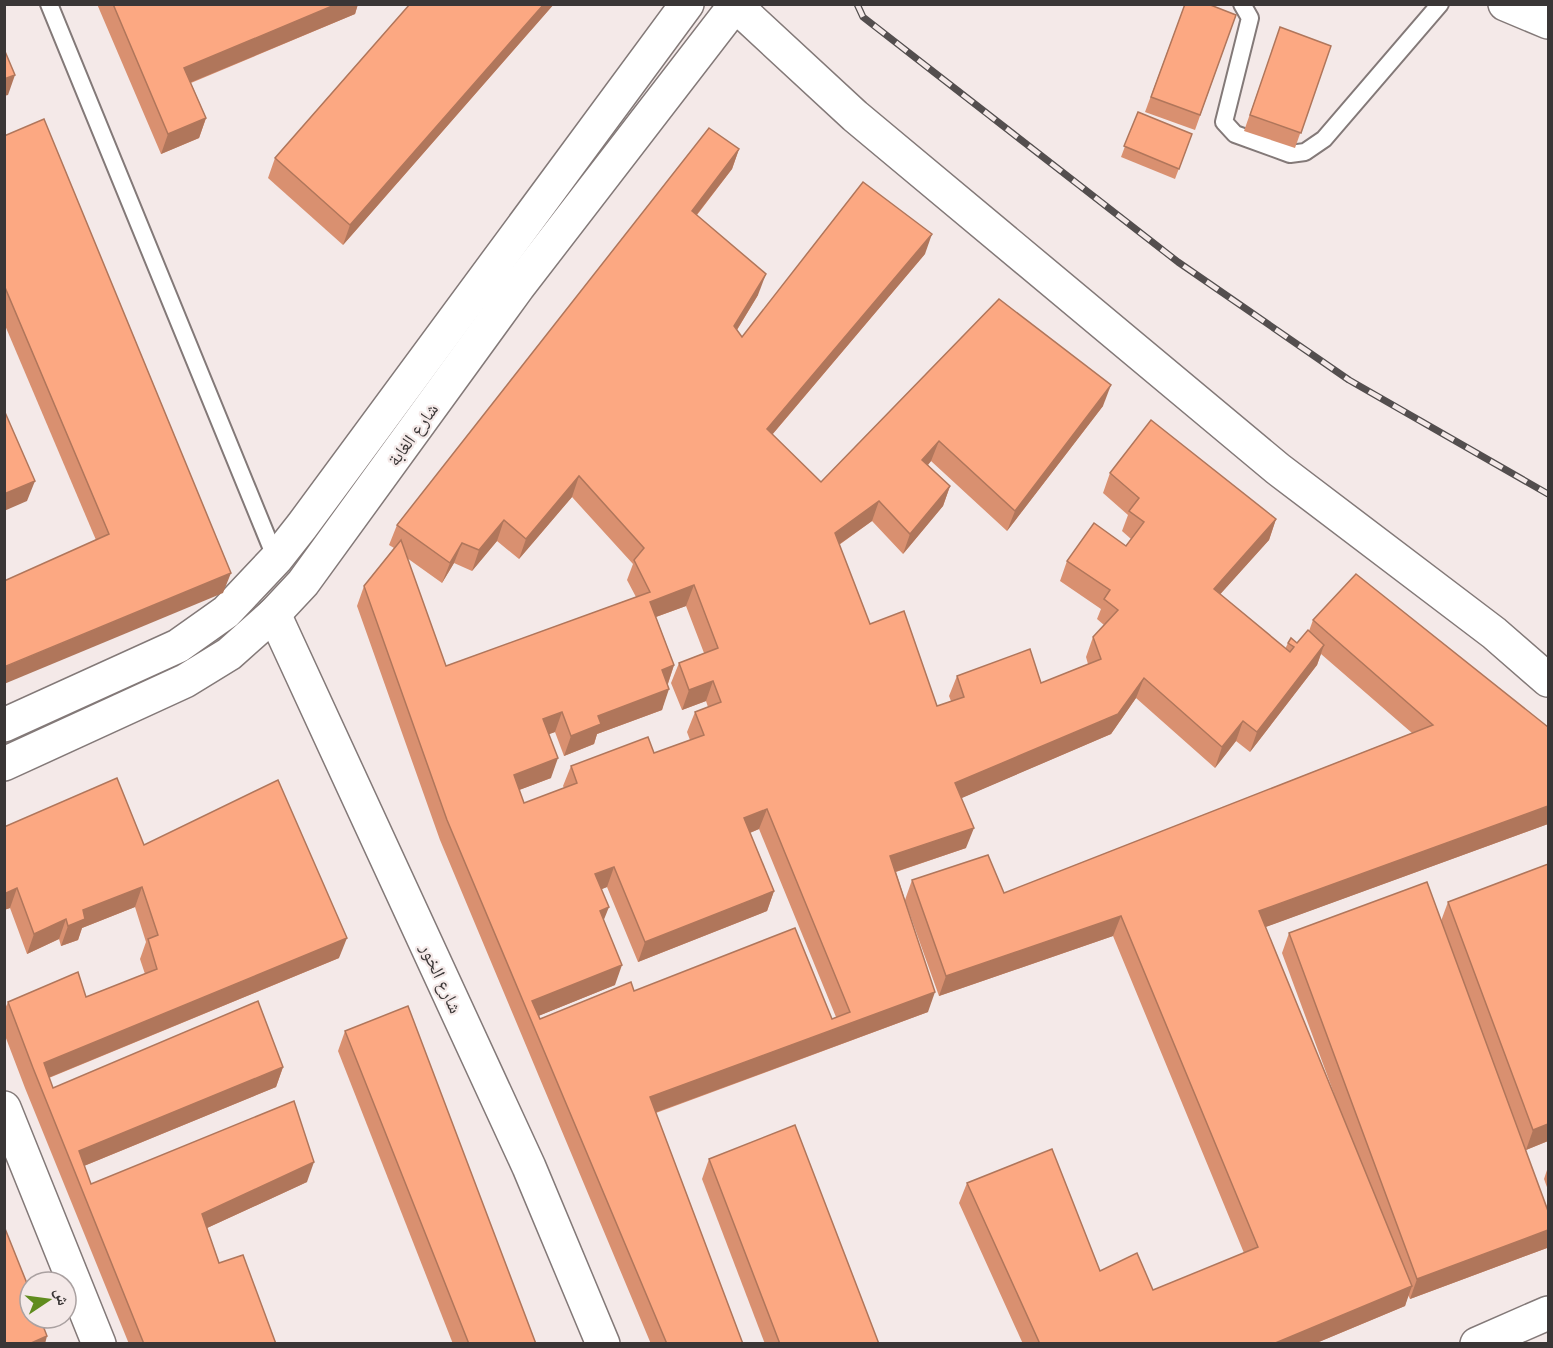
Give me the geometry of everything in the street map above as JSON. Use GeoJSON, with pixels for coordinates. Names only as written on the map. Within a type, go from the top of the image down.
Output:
{"type":"FeatureCollection","features":[{"type":"Feature","properties":{"kind":"street","name":"شارع الغابة"},"geometry":{"type":"LineString","coordinates":[[4,725],[178,646],[226,612],[276,560],[687,4]]}},
{"type":"Feature","properties":{"kind":"street"},"geometry":{"type":"LineString","coordinates":[[1505,4],[1548,22]]}},
{"type":"Feature","properties":{"kind":"street","name":"شارع الغابة"},"geometry":{"type":"LineString","coordinates":[[4,764],[185,681],[229,654],[274,614],[303,582],[518,287],[735,5]]}},
{"type":"Feature","properties":{"kind":"street"},"geometry":{"type":"LineString","coordinates":[[735,5],[855,116],[1278,468],[1494,633],[1548,680]]}},
{"type":"Feature","properties":{"kind":"street","name":"شارع الخور"},"geometry":{"type":"LineString","coordinates":[[274,614],[529,1167],[603,1344]]}},
{"type":"Feature","properties":{"kind":"street"},"geometry":{"type":"LineString","coordinates":[[4,1108],[99,1344]]}},
{"type":"Feature","properties":{"kind":"street"},"geometry":{"type":"LineString","coordinates":[[1478,1344],[1540,1325]]}},
{"type":"Feature","properties":{"kind":"lane"},"geometry":{"type":"LineString","coordinates":[[49,4],[276,560]]}},
{"type":"Feature","properties":{"kind":"lane"},"geometry":{"type":"LineString","coordinates":[[1242,4],[1250,18],[1224,122],[1235,134],[1290,154],[1305,152],[1324,139],[1440,4]]}},
{"type":"Feature","properties":{"kind":"building"},"geometry":{"type":"Polygon","coordinates":[[[113,4],[337,4],[184,68],[206,118],[168,134],[113,4]]]}},
{"type":"Feature","properties":{"kind":"building"},"geometry":{"type":"Polygon","coordinates":[[[410,4],[544,4],[350,225],[275,158],[410,4]]]}},
{"type":"Feature","properties":{"kind":"building"},"geometry":{"type":"Polygon","coordinates":[[[1185,4],[1208,4],[1236,15],[1200,115],[1151,97],[1185,4]]]}},
{"type":"Feature","properties":{"kind":"building"},"geometry":{"type":"Polygon","coordinates":[[[1280,27],[1331,46],[1301,133],[1250,115],[1280,27]]]}},
{"type":"Feature","properties":{"kind":"building"},"geometry":{"type":"Polygon","coordinates":[[[4,49],[15,75],[4,79],[4,49]]]}},
{"type":"Feature","properties":{"kind":"building"},"geometry":{"type":"Polygon","coordinates":[[[1138,112],[1192,134],[1179,169],[1124,146],[1138,112]]]}},
{"type":"Feature","properties":{"kind":"building"},"geometry":{"type":"Polygon","coordinates":[[[44,119],[231,573],[4,667],[4,581],[109,534],[4,285],[4,136],[44,119]]]}},
{"type":"Feature","properties":{"kind":"building"},"geometry":{"type":"Polygon","coordinates":[[[709,128],[739,149],[692,211],[766,274],[734,326],[742,337],[863,182],[932,234],[767,429],[821,482],[999,299],[1111,385],[1015,511],[939,441],[922,460],[950,486],[910,534],[879,501],[835,533],[870,624],[904,611],[937,706],[964,697],[957,676],[1030,649],[1041,683],[1101,659],[1093,637],[1118,610],[1104,599],[1110,590],[1067,561],[1094,523],[1126,546],[1144,522],[1129,511],[1139,498],[1110,473],[1151,420],[1276,519],[1214,589],[1290,652],[1294,647],[1288,643],[1291,638],[1297,643],[1308,630],[1324,645],[1257,732],[1243,721],[1222,747],[1144,678],[1118,714],[955,783],[974,828],[890,856],[935,992],[650,1097],[743,1344],[667,1344],[447,820],[364,586],[401,540],[446,666],[650,592],[634,560],[644,548],[579,476],[526,539],[504,520],[479,550],[462,543],[450,563],[397,525],[709,128]],[[694,585],[650,602],[674,665],[662,670],[669,689],[598,716],[601,724],[571,736],[562,712],[543,719],[558,758],[514,775],[524,803],[577,783],[571,766],[648,737],[654,753],[704,735],[695,712],[721,702],[713,681],[689,690],[679,663],[718,648],[694,585]],[[767,809],[744,818],[774,891],[645,942],[614,867],[595,874],[609,907],[600,911],[622,965],[532,1001],[540,1019],[631,982],[634,991],[795,928],[832,1019],[850,1012],[767,809]]]}},
{"type":"Feature","properties":{"kind":"building"},"geometry":{"type":"Polygon","coordinates":[[[4,410],[35,481],[4,494],[4,410]]]}},
{"type":"Feature","properties":{"kind":"building"},"geometry":{"type":"Polygon","coordinates":[[[1356,574],[1548,727],[1548,806],[1259,911],[1412,1286],[1273,1344],[1040,1344],[967,1183],[1052,1149],[1100,1271],[1137,1253],[1153,1290],[1258,1247],[1121,916],[946,976],[912,880],[988,855],[1004,893],[1433,725],[1313,620],[1356,574]]]}},
{"type":"Feature","properties":{"kind":"building"},"geometry":{"type":"Polygon","coordinates":[[[117,778],[144,845],[278,780],[347,938],[44,1063],[53,1088],[258,1001],[283,1067],[79,1151],[91,1184],[294,1101],[314,1162],[202,1214],[219,1263],[243,1255],[276,1344],[144,1344],[8,1002],[78,972],[86,997],[157,969],[148,939],[158,935],[142,887],[83,910],[85,919],[68,926],[66,919],[34,934],[17,888],[4,894],[4,827],[117,778]]]}},
{"type":"Feature","properties":{"kind":"building"},"geometry":{"type":"Polygon","coordinates":[[[1548,864],[1548,1124],[1533,1130],[1448,902],[1548,864]]]}},
{"type":"Feature","properties":{"kind":"building"},"geometry":{"type":"Polygon","coordinates":[[[1427,882],[1548,1211],[1548,1230],[1417,1279],[1289,933],[1427,882]]]}},
{"type":"Feature","properties":{"kind":"building"},"geometry":{"type":"Polygon","coordinates":[[[408,1006],[536,1344],[469,1344],[345,1031],[408,1006]]]}},
{"type":"Feature","properties":{"kind":"building"},"geometry":{"type":"Polygon","coordinates":[[[795,1125],[879,1344],[780,1344],[709,1159],[795,1125]]]}},
{"type":"Feature","properties":{"kind":"building"},"geometry":{"type":"Polygon","coordinates":[[[4,1226],[22,1270],[18,1270],[18,1330],[45,1330],[47,1336],[29,1344],[4,1344],[4,1226]]]}},
{"type":"Feature","properties":{"kind":"railway"},"geometry":{"type":"LineString","coordinates":[[857,4],[863,17],[1178,262],[1349,380],[1548,494]]}}]}
